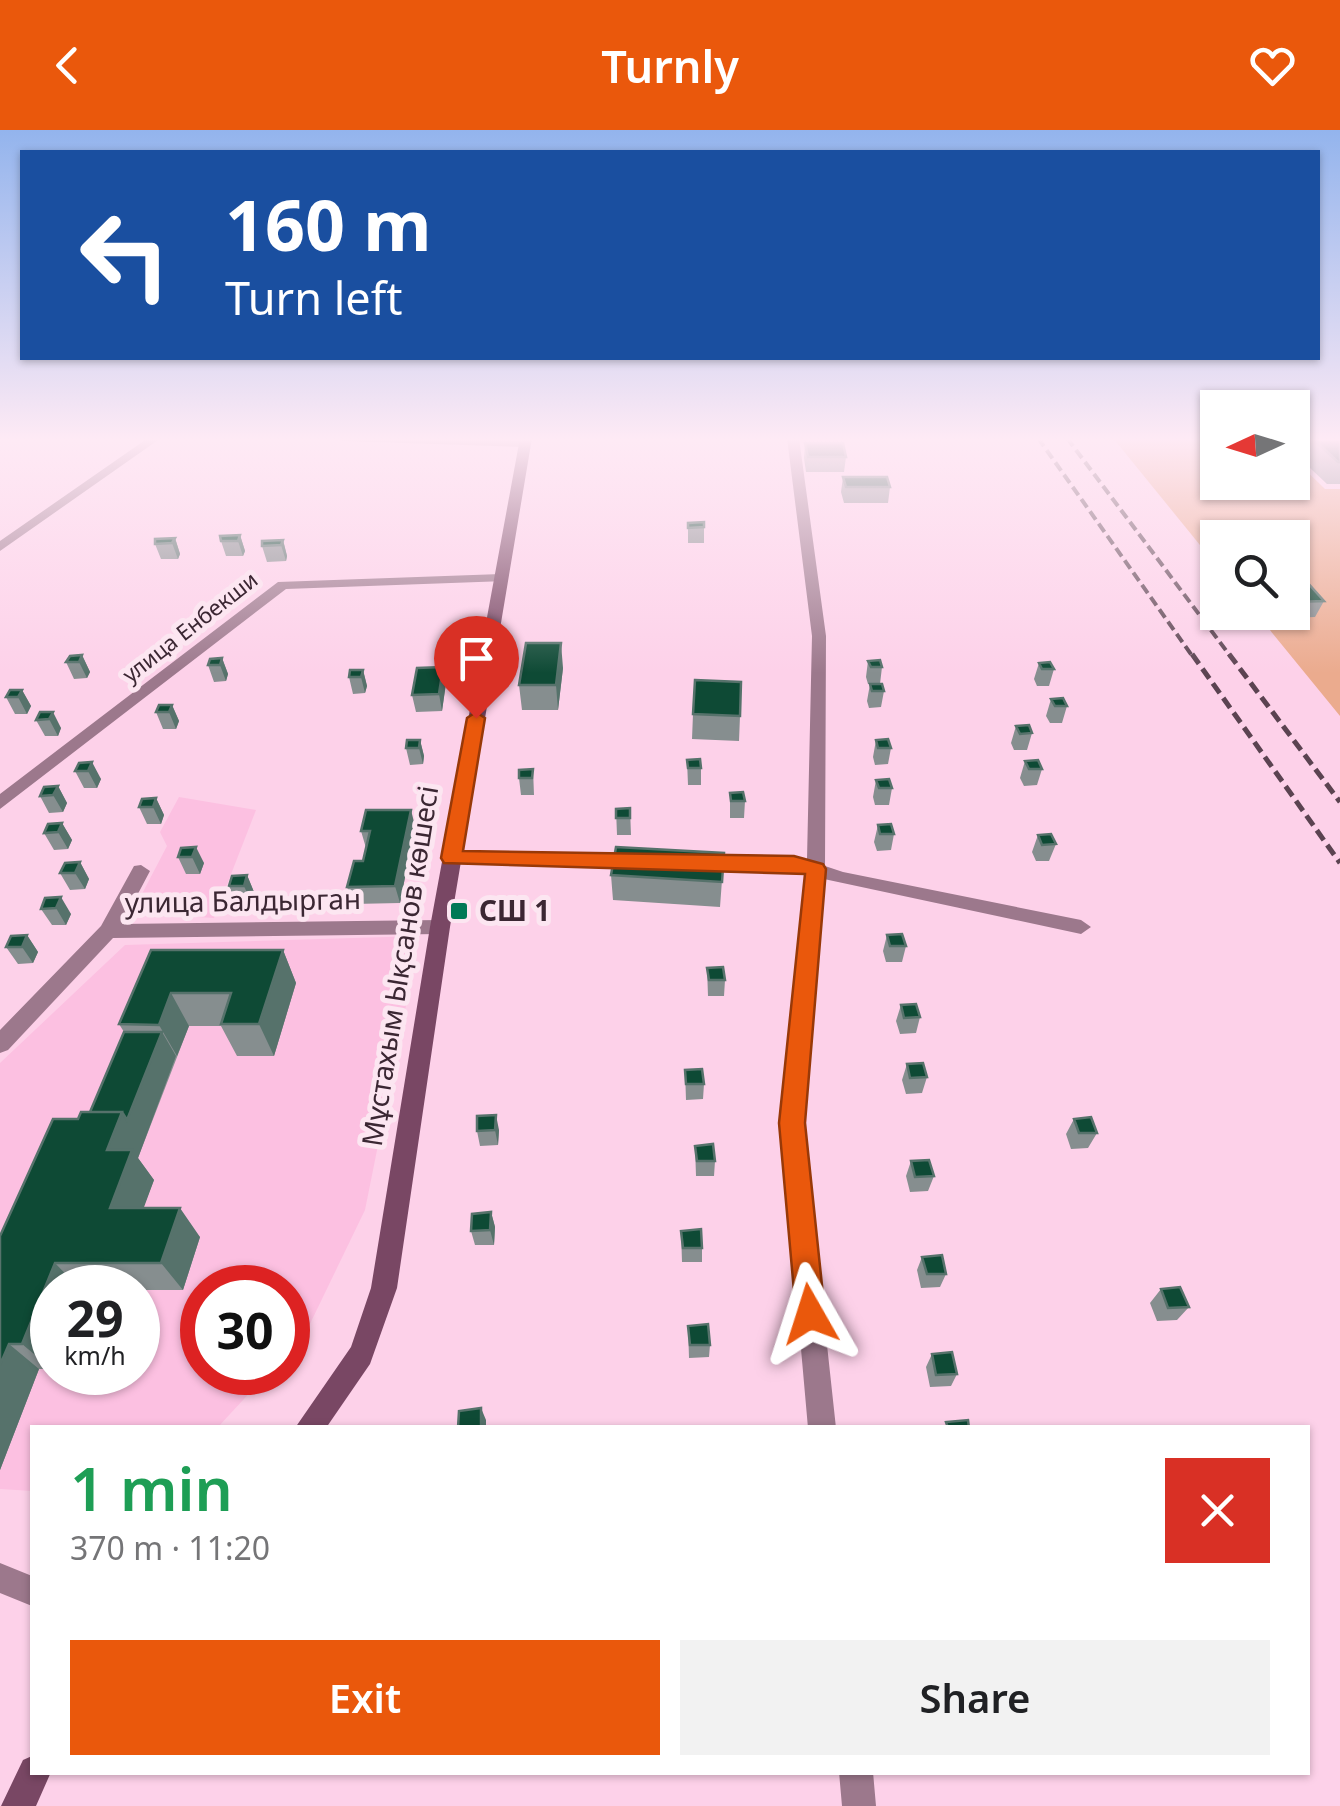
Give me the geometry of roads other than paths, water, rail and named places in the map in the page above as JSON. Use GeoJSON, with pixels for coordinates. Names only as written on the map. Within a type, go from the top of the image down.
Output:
{"type":"FeatureCollection","features":[{"type":"Feature","properties":{"kind":"main road","name":"Мұстахым Ықсанов көшесі"},"geometry":{"type":"LineString","coordinates":[[311,1425],[338,1392],[374,1327],[384,1288],[440,927],[512,516]]}},
{"type":"Feature","properties":{"kind":"main road"},"geometry":{"type":"LineString","coordinates":[[18,1806],[34,1775]]}},
{"type":"Feature","properties":{"kind":"street"},"geometry":{"type":"LineString","coordinates":[[0,547],[44,516]]}},
{"type":"Feature","properties":{"kind":"street"},"geometry":{"type":"LineString","coordinates":[[803,516],[819,636],[816,869],[792,1123],[822,1425]]}},
{"type":"Feature","properties":{"kind":"street","name":"улица Енбекши"},"geometry":{"type":"LineString","coordinates":[[0,803],[284,584],[501,578]]}},
{"type":"Feature","properties":{"kind":"street"},"geometry":{"type":"LineString","coordinates":[[452,858],[794,864],[840,878],[1081,927]]}},
{"type":"Feature","properties":{"kind":"street","name":"улица Балдырган"},"geometry":{"type":"LineString","coordinates":[[0,1044],[108,930],[141,872]]}},
{"type":"Feature","properties":{"kind":"street","name":"улица Балдырган"},"geometry":{"type":"LineString","coordinates":[[108,930],[440,927]]}},
{"type":"Feature","properties":{"kind":"street"},"geometry":{"type":"LineString","coordinates":[[0,1578],[30,1590]]}},
{"type":"Feature","properties":{"kind":"street"},"geometry":{"type":"LineString","coordinates":[[856,1775],[859,1806]]}},
{"type":"Feature","properties":{"kind":"railway"},"geometry":{"type":"LineString","coordinates":[[1093,516],[1193,657]]}},
{"type":"Feature","properties":{"kind":"railway"},"geometry":{"type":"LineString","coordinates":[[1126,516],[1231,657]]}},
{"type":"Feature","properties":{"kind":"railway"},"geometry":{"type":"LineString","coordinates":[[1192,654],[1340,863]]}},
{"type":"Feature","properties":{"kind":"railway"},"geometry":{"type":"LineString","coordinates":[[1229,654],[1340,802]]}},
{"type":"Feature","properties":{"kind":"place","name":"СШ 1"},"geometry":{"type":"Point","coordinates":[459,911]}}]}
